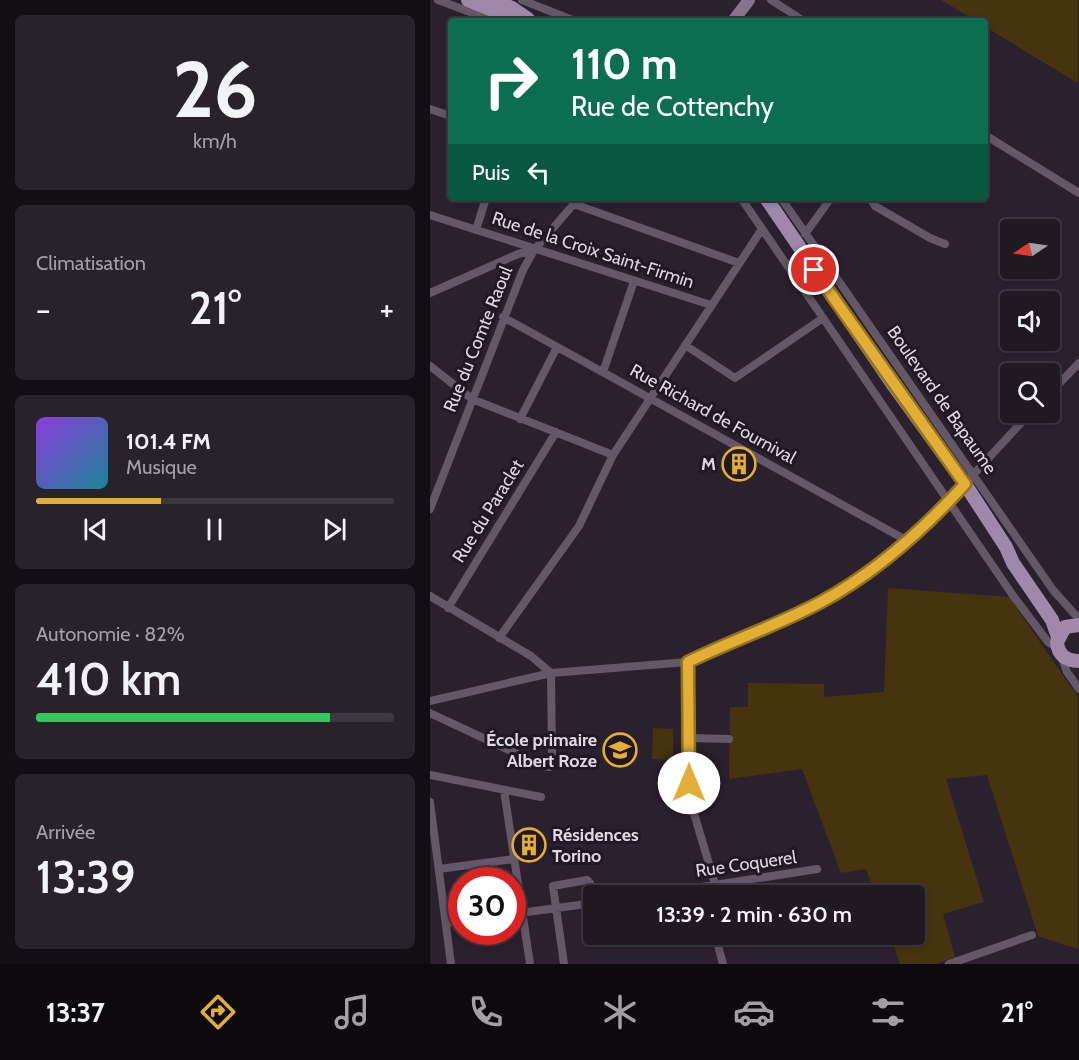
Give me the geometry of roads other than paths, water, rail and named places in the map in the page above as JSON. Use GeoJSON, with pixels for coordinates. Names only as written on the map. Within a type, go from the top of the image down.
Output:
{"type":"FeatureCollection","features":[{"type":"Feature","properties":{"kind":"main road"},"geometry":{"type":"LineString","coordinates":[[468,0],[510,17],[520,18]]}},
{"type":"Feature","properties":{"kind":"main road"},"geometry":{"type":"LineString","coordinates":[[493,0],[527,18]]}},
{"type":"Feature","properties":{"kind":"main road"},"geometry":{"type":"LineString","coordinates":[[735,18],[749,0]]}},
{"type":"Feature","properties":{"kind":"main road","name":"Boulevard de Bapaume"},"geometry":{"type":"LineString","coordinates":[[761,201],[788,231]]}},
{"type":"Feature","properties":{"kind":"main road","name":"Boulevard de Bapaume"},"geometry":{"type":"LineString","coordinates":[[768,201],[894,386],[966,483],[999,548],[1039,599],[1068,655]]}},
{"type":"Feature","properties":{"kind":"main road","name":"Boulevard de Bapaume"},"geometry":{"type":"LineString","coordinates":[[1039,599],[1076,623]]}},
{"type":"Feature","properties":{"kind":"main road"},"geometry":{"type":"LineString","coordinates":[[1068,655],[1065,627],[1076,623]]}},
{"type":"Feature","properties":{"kind":"street"},"geometry":{"type":"LineString","coordinates":[[438,0],[486,18]]}},
{"type":"Feature","properties":{"kind":"street"},"geometry":{"type":"LineString","coordinates":[[522,0],[567,18]]}},
{"type":"Feature","properties":{"kind":"street"},"geometry":{"type":"LineString","coordinates":[[546,10],[549,0]]}},
{"type":"Feature","properties":{"kind":"street"},"geometry":{"type":"LineString","coordinates":[[771,0],[799,18]]}},
{"type":"Feature","properties":{"kind":"street"},"geometry":{"type":"LineString","coordinates":[[430,109],[448,115]]}},
{"type":"Feature","properties":{"kind":"street"},"geometry":{"type":"LineString","coordinates":[[988,137],[1078,193]]}},
{"type":"Feature","properties":{"kind":"street"},"geometry":{"type":"LineString","coordinates":[[475,230],[485,201]]}},
{"type":"Feature","properties":{"kind":"street"},"geometry":{"type":"LineString","coordinates":[[577,201],[739,262]]}},
{"type":"Feature","properties":{"kind":"street","name":"Rue du Comte Raoul"},"geometry":{"type":"LineString","coordinates":[[430,509],[523,270],[534,250],[577,201]]}},
{"type":"Feature","properties":{"kind":"street","name":"Boulevard de Bapaume"},"geometry":{"type":"LineString","coordinates":[[743,201],[1014,597],[1048,642],[1068,655],[1067,672],[1078,689]]}},
{"type":"Feature","properties":{"kind":"street","name":"Boulevard de Bapaume"},"geometry":{"type":"LineString","coordinates":[[783,201],[966,483],[1053,590],[1076,623]]}},
{"type":"Feature","properties":{"kind":"street"},"geometry":{"type":"LineString","coordinates":[[805,234],[829,201]]}},
{"type":"Feature","properties":{"kind":"street"},"geometry":{"type":"LineString","coordinates":[[872,201],[875,206],[930,238],[945,244]]}},
{"type":"Feature","properties":{"kind":"street","name":"Rue de la Croix Saint-Firmin"},"geometry":{"type":"LineString","coordinates":[[430,215],[711,305]]}},
{"type":"Feature","properties":{"kind":"street"},"geometry":{"type":"LineString","coordinates":[[499,638],[579,526],[613,454],[762,229]]}},
{"type":"Feature","properties":{"kind":"street"},"geometry":{"type":"LineString","coordinates":[[430,293],[518,254],[534,250]]}},
{"type":"Feature","properties":{"kind":"street"},"geometry":{"type":"LineString","coordinates":[[603,372],[634,281]]}},
{"type":"Feature","properties":{"kind":"street","name":"Rue Richard de Fournival"},"geometry":{"type":"LineString","coordinates":[[503,317],[906,540]]}},
{"type":"Feature","properties":{"kind":"street"},"geometry":{"type":"LineString","coordinates":[[685,345],[735,378],[823,318]]}},
{"type":"Feature","properties":{"kind":"street"},"geometry":{"type":"LineString","coordinates":[[520,419],[558,347]]}},
{"type":"Feature","properties":{"kind":"street"},"geometry":{"type":"LineString","coordinates":[[1060,382],[1078,363]]}},
{"type":"Feature","properties":{"kind":"street"},"geometry":{"type":"LineString","coordinates":[[430,366],[472,399],[613,454]]}},
{"type":"Feature","properties":{"kind":"street"},"geometry":{"type":"LineString","coordinates":[[430,701],[552,673],[688,662],[820,602],[883,562],[949,501],[1021,423]]}},
{"type":"Feature","properties":{"kind":"street","name":"Rue du Paraclet"},"geometry":{"type":"LineString","coordinates":[[448,608],[556,432]]}},
{"type":"Feature","properties":{"kind":"street"},"geometry":{"type":"LineString","coordinates":[[430,596],[531,656],[552,673]]}},
{"type":"Feature","properties":{"kind":"street"},"geometry":{"type":"LineString","coordinates":[[688,662],[689,783]]}},
{"type":"Feature","properties":{"kind":"street"},"geometry":{"type":"LineString","coordinates":[[430,713],[543,766],[550,767],[552,758],[552,673]]}},
{"type":"Feature","properties":{"kind":"street"},"geometry":{"type":"LineString","coordinates":[[689,738],[729,739]]}},
{"type":"Feature","properties":{"kind":"street"},"geometry":{"type":"LineString","coordinates":[[430,776],[541,797]]}},
{"type":"Feature","properties":{"kind":"street"},"geometry":{"type":"LineString","coordinates":[[504,790],[515,867]]}},
{"type":"Feature","properties":{"kind":"street"},"geometry":{"type":"LineString","coordinates":[[430,802],[451,964]]}},
{"type":"Feature","properties":{"kind":"street"},"geometry":{"type":"LineString","coordinates":[[693,810],[715,884]]}},
{"type":"Feature","properties":{"kind":"street"},"geometry":{"type":"LineString","coordinates":[[439,869],[514,859]]}},
{"type":"Feature","properties":{"kind":"street","name":"Rue Coquerel"},"geometry":{"type":"LineString","coordinates":[[715,884],[817,870]]}},
{"type":"Feature","properties":{"kind":"street"},"geometry":{"type":"LineString","coordinates":[[564,964],[553,886],[587,880],[590,885]]}},
{"type":"Feature","properties":{"kind":"street"},"geometry":{"type":"LineString","coordinates":[[526,912],[583,904]]}},
{"type":"Feature","properties":{"kind":"street"},"geometry":{"type":"LineString","coordinates":[[949,964],[1032,935]]}},
{"type":"Feature","properties":{"kind":"street"},"geometry":{"type":"LineString","coordinates":[[526,938],[530,964]]}},
{"type":"Feature","properties":{"kind":"street"},"geometry":{"type":"LineString","coordinates":[[718,945],[723,964]]}},
{"type":"Feature","properties":{"kind":"place","name":"M"},"geometry":{"type":"Point","coordinates":[739,464]}},
{"type":"Feature","properties":{"kind":"place","name":"École primaire Albert Roze"},"geometry":{"type":"Point","coordinates":[620,750]}},
{"type":"Feature","properties":{"kind":"place","name":"Résidences Torino"},"geometry":{"type":"Point","coordinates":[529,845]}}]}
